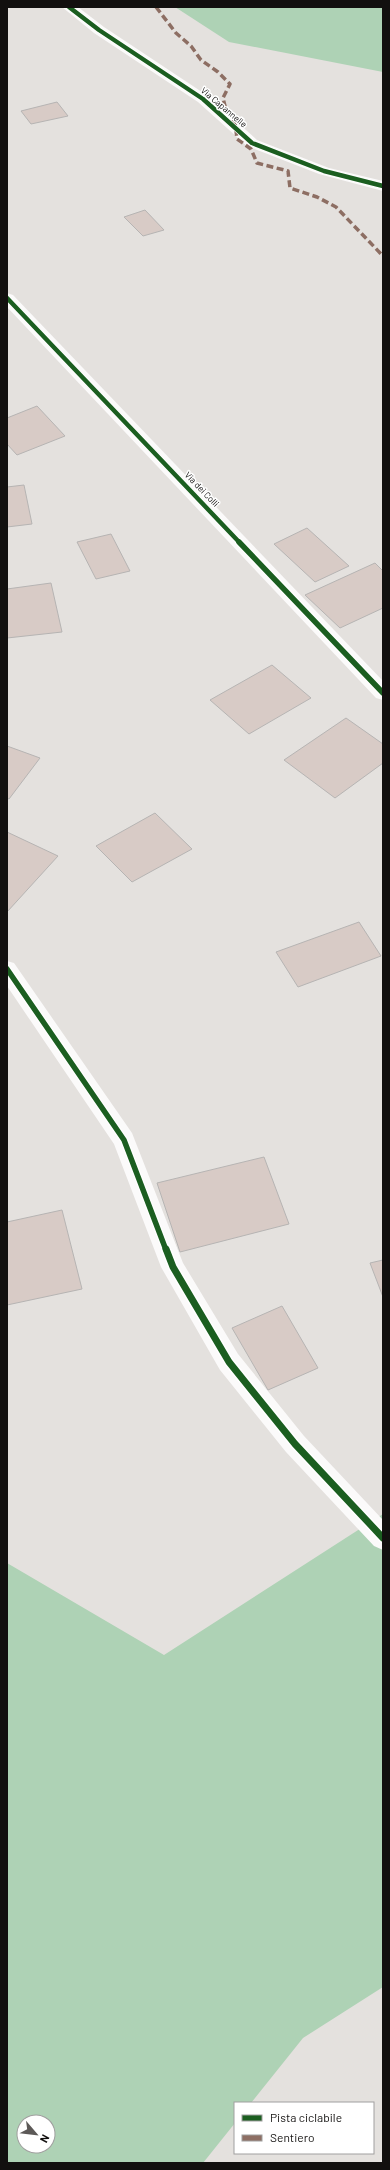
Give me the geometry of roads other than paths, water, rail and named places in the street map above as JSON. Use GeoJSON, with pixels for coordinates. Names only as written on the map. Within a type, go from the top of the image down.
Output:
{"type":"FeatureCollection","features":[{"type":"Feature","properties":{"kind":"street","name":"Via Capannelle"},"geometry":{"type":"LineString","coordinates":[[69,7],[99,30],[204,100],[252,143],[324,171],[383,186]]}},
{"type":"Feature","properties":{"kind":"street","name":"Via dei Colli"},"geometry":{"type":"LineString","coordinates":[[7,298],[383,693]]}},
{"type":"Feature","properties":{"kind":"street"},"geometry":{"type":"LineString","coordinates":[[7,969],[124,1140],[173,1267],[229,1362],[295,1444],[383,1538]]}}]}
